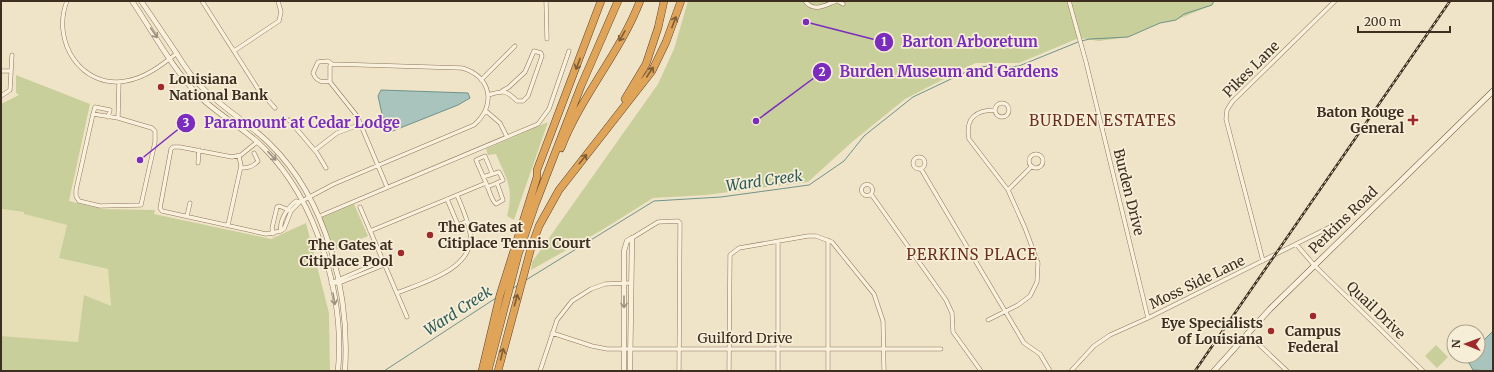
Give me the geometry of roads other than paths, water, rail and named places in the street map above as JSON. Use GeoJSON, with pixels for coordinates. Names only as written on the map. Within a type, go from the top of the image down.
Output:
{"type":"FeatureCollection","features":[{"type":"Feature","properties":{"kind":"highway"},"geometry":{"type":"LineString","coordinates":[[482,371],[507,274],[537,177],[537,170],[601,1]]}},
{"type":"Feature","properties":{"kind":"highway"},"geometry":{"type":"LineString","coordinates":[[488,371],[518,255],[535,205],[553,154],[618,1]]}},
{"type":"Feature","properties":{"kind":"highway"},"geometry":{"type":"LineString","coordinates":[[535,205],[573,122],[629,24],[640,1]]}},
{"type":"Feature","properties":{"kind":"highway"},"geometry":{"type":"LineString","coordinates":[[610,126],[646,64],[658,28],[664,1]]}},
{"type":"Feature","properties":{"kind":"highway"},"geometry":{"type":"LineString","coordinates":[[498,371],[534,237],[559,190],[652,71],[666,42],[681,1]]}},
{"type":"Feature","properties":{"kind":"highway"},"geometry":{"type":"LineString","coordinates":[[537,177],[541,172],[568,103],[595,44],[604,31]]}},
{"type":"Feature","properties":{"kind":"main road","name":"Perkins Road"},"geometry":{"type":"LineString","coordinates":[[1214,371],[1247,333],[1314,265],[1493,91]]}},
{"type":"Feature","properties":{"kind":"street"},"geometry":{"type":"LineString","coordinates":[[67,1],[62,15],[64,43],[72,58],[85,72],[94,77],[119,82],[143,76],[177,54]]}},
{"type":"Feature","properties":{"kind":"street"},"geometry":{"type":"LineString","coordinates":[[132,1],[170,58],[198,94],[213,109],[257,142],[286,173],[319,240],[331,282],[338,325],[338,371]]}},
{"type":"Feature","properties":{"kind":"street"},"geometry":{"type":"LineString","coordinates":[[141,1],[196,81],[208,94],[256,131],[282,157],[298,178],[309,197],[322,226],[338,281],[345,326],[345,371]]}},
{"type":"Feature","properties":{"kind":"street"},"geometry":{"type":"LineString","coordinates":[[202,1],[258,89],[275,108]]}},
{"type":"Feature","properties":{"kind":"street"},"geometry":{"type":"LineString","coordinates":[[234,51],[278,21],[281,12],[278,1]]}},
{"type":"Feature","properties":{"kind":"street"},"geometry":{"type":"LineString","coordinates":[[546,1],[547,39]]}},
{"type":"Feature","properties":{"kind":"street"},"geometry":{"type":"LineString","coordinates":[[805,1],[810,6],[817,7],[839,2]]}},
{"type":"Feature","properties":{"kind":"street","name":"Burden Drive"},"geometry":{"type":"LineString","coordinates":[[1069,1],[1083,48],[1148,318]]}},
{"type":"Feature","properties":{"kind":"street","name":"Pikes Lane"},"geometry":{"type":"LineString","coordinates":[[1263,261],[1226,119],[1227,110],[1232,102],[1335,1]]}},
{"type":"Feature","properties":{"kind":"street"},"geometry":{"type":"LineString","coordinates":[[481,80],[515,46]]}},
{"type":"Feature","properties":{"kind":"street"},"geometry":{"type":"LineString","coordinates":[[488,96],[510,87],[525,72],[534,51],[541,53],[542,56],[528,96],[523,101],[517,101],[508,92],[502,91]]}},
{"type":"Feature","properties":{"kind":"street"},"geometry":{"type":"LineString","coordinates":[[322,215],[538,124],[543,119],[548,109],[569,51]]}},
{"type":"Feature","properties":{"kind":"street"},"geometry":{"type":"LineString","coordinates":[[1,96],[10,90],[12,55]]}},
{"type":"Feature","properties":{"kind":"street"},"geometry":{"type":"LineString","coordinates":[[257,142],[239,156],[232,157],[176,146],[171,149],[160,206],[162,211],[266,234],[273,234],[281,231],[280,227],[289,210],[296,201],[301,202],[334,184],[474,125],[486,111],[488,96],[481,80],[476,74],[462,68],[332,64],[328,61],[318,62],[313,73],[315,79],[320,82],[330,80]]}},
{"type":"Feature","properties":{"kind":"street"},"geometry":{"type":"LineString","coordinates":[[332,64],[330,66],[330,80],[357,116],[387,188]]}},
{"type":"Feature","properties":{"kind":"street"},"geometry":{"type":"LineString","coordinates":[[1,71],[11,71]]}},
{"type":"Feature","properties":{"kind":"street"},"geometry":{"type":"LineString","coordinates":[[118,118],[119,82]]}},
{"type":"Feature","properties":{"kind":"street"},"geometry":{"type":"LineString","coordinates":[[93,114],[108,117],[118,118],[152,128],[155,131],[155,142],[141,205],[100,206],[79,201],[76,196],[76,190],[93,114],[95,107],[110,110],[108,117]]}},
{"type":"Feature","properties":{"kind":"street"},"geometry":{"type":"LineString","coordinates":[[988,320],[1018,305],[1030,296],[1037,282],[1038,263],[1025,228],[1008,190],[969,139],[967,129],[971,119],[979,112],[995,110]]}},
{"type":"Feature","properties":{"kind":"street"},"geometry":{"type":"LineString","coordinates":[[486,111],[500,123],[507,137]]}},
{"type":"Feature","properties":{"kind":"street"},"geometry":{"type":"LineString","coordinates":[[289,120],[315,150],[326,168]]}},
{"type":"Feature","properties":{"kind":"street"},"geometry":{"type":"LineString","coordinates":[[315,150],[337,133],[361,124]]}},
{"type":"Feature","properties":{"kind":"street"},"geometry":{"type":"LineString","coordinates":[[198,163],[199,150]]}},
{"type":"Feature","properties":{"kind":"street"},"geometry":{"type":"LineString","coordinates":[[241,168],[246,168],[258,161],[254,153]]}},
{"type":"Feature","properties":{"kind":"street"},"geometry":{"type":"LineString","coordinates":[[228,225],[241,168],[239,156]]}},
{"type":"Feature","properties":{"kind":"street"},"geometry":{"type":"LineString","coordinates":[[492,173],[485,156],[476,160],[496,204],[503,200],[497,184]]}},
{"type":"Feature","properties":{"kind":"street"},"geometry":{"type":"LineString","coordinates":[[1008,190],[1032,166]]}},
{"type":"Feature","properties":{"kind":"street"},"geometry":{"type":"LineString","coordinates":[[921,169],[1024,343],[1040,354],[1050,371]]}},
{"type":"Feature","properties":{"kind":"street"},"geometry":{"type":"LineString","coordinates":[[370,231],[457,195],[487,185],[497,184],[503,180],[499,172],[483,177]]}},
{"type":"Feature","properties":{"kind":"street"},"geometry":{"type":"LineString","coordinates":[[871,194],[946,300],[950,307],[955,336],[981,371]]}},
{"type":"Feature","properties":{"kind":"street"},"geometry":{"type":"LineString","coordinates":[[397,293],[446,273],[457,265],[469,246],[471,235],[457,195]]}},
{"type":"Feature","properties":{"kind":"street"},"geometry":{"type":"LineString","coordinates":[[447,199],[458,225],[467,221]]}},
{"type":"Feature","properties":{"kind":"street"},"geometry":{"type":"LineString","coordinates":[[187,216],[190,203]]}},
{"type":"Feature","properties":{"kind":"street"},"geometry":{"type":"LineString","coordinates":[[273,234],[272,228],[277,207],[279,206],[289,210]]}},
{"type":"Feature","properties":{"kind":"street"},"geometry":{"type":"LineString","coordinates":[[360,207],[407,317]]}},
{"type":"Feature","properties":{"kind":"street"},"geometry":{"type":"LineString","coordinates":[[624,371],[625,245],[632,238],[658,222],[678,221],[680,371]]}},
{"type":"Feature","properties":{"kind":"street","name":"Moss Side Lane"},"geometry":{"type":"LineString","coordinates":[[1071,371],[1094,346],[1110,335],[1148,318],[1340,222]]}},
{"type":"Feature","properties":{"kind":"street"},"geometry":{"type":"LineString","coordinates":[[729,371],[729,261],[732,252],[739,248],[778,240],[816,236],[828,240],[838,248],[870,287],[878,302],[883,321],[884,371]]}},
{"type":"Feature","properties":{"kind":"street"},"geometry":{"type":"LineString","coordinates":[[630,371],[630,258],[632,238]]}},
{"type":"Feature","properties":{"kind":"street"},"geometry":{"type":"LineString","coordinates":[[778,240],[778,371]]}},
{"type":"Feature","properties":{"kind":"street"},"geometry":{"type":"LineString","coordinates":[[828,240],[828,371]]}},
{"type":"Feature","properties":{"kind":"street","name":"Quail Drive"},"geometry":{"type":"LineString","coordinates":[[1296,244],[1314,265],[1423,371]]}},
{"type":"Feature","properties":{"kind":"street"},"geometry":{"type":"LineString","coordinates":[[624,258],[630,258]]}},
{"type":"Feature","properties":{"kind":"street"},"geometry":{"type":"LineString","coordinates":[[338,281],[382,261]]}},
{"type":"Feature","properties":{"kind":"street"},"geometry":{"type":"LineString","coordinates":[[331,282],[384,265]]}},
{"type":"Feature","properties":{"kind":"street"},"geometry":{"type":"LineString","coordinates":[[540,371],[552,333],[563,310],[572,301],[597,286],[605,284],[630,283]]}},
{"type":"Feature","properties":{"kind":"street","name":"Guilford Drive"},"geometry":{"type":"LineString","coordinates":[[552,333],[599,348],[941,349]]}},
{"type":"Feature","properties":{"kind":"street"},"geometry":{"type":"LineString","coordinates":[[1247,333],[1287,371]]}},
{"type":"Feature","properties":{"kind":"water"},"geometry":{"type":"Polygon","coordinates":[[[381,90],[468,93],[470,98],[458,105],[390,132],[382,114],[378,96],[381,90]]]}},
{"type":"Feature","properties":{"kind":"water"},"geometry":{"type":"Polygon","coordinates":[[[1493,331],[1493,371],[1473,370],[1470,364],[1486,364],[1486,338],[1493,331]]]}},
{"type":"Feature","properties":{"kind":"waterway","name":"Ward Creek"},"geometry":{"type":"LineString","coordinates":[[1081,41],[1090,39],[1128,37],[1160,23],[1176,20],[1184,14],[1212,5],[1214,1]]}},
{"type":"Feature","properties":{"kind":"waterway","name":"Ward Creek"},"geometry":{"type":"LineString","coordinates":[[526,280],[654,201],[721,197],[809,185],[844,161],[864,136],[913,97],[972,69],[987,66],[1000,68],[1019,66],[1078,42]]}},
{"type":"Feature","properties":{"kind":"waterway","name":"Ward Creek"},"geometry":{"type":"LineString","coordinates":[[512,289],[518,285]]}},
{"type":"Feature","properties":{"kind":"waterway","name":"Ward Creek"},"geometry":{"type":"LineString","coordinates":[[384,371],[496,298]]}},
{"type":"Feature","properties":{"kind":"railway"},"geometry":{"type":"LineString","coordinates":[[1195,371],[1450,1]]}},
{"type":"Feature","properties":{"kind":"place","name":"Barton Arboretum"},"geometry":{"type":"Point","coordinates":[806,22]}},
{"type":"Feature","properties":{"kind":"place","name":"Louisiana National Bank"},"geometry":{"type":"Point","coordinates":[161,87]}},
{"type":"Feature","properties":{"kind":"place","name":"Baton Rouge General"},"geometry":{"type":"Point","coordinates":[1413,120]}},
{"type":"Feature","properties":{"kind":"place","name":"Burden Museum and Gardens"},"geometry":{"type":"Point","coordinates":[756,121]}},
{"type":"Feature","properties":{"kind":"place","name":"Paramount at Cedar Lodge"},"geometry":{"type":"Point","coordinates":[140,160]}},
{"type":"Feature","properties":{"kind":"place","name":"The Gates at Citiplace Tennis Court"},"geometry":{"type":"Point","coordinates":[430,235]}},
{"type":"Feature","properties":{"kind":"place","name":"The Gates at Citiplace Pool"},"geometry":{"type":"Point","coordinates":[401,253]}},
{"type":"Feature","properties":{"kind":"place","name":"Campus Federal"},"geometry":{"type":"Point","coordinates":[1313,316]}},
{"type":"Feature","properties":{"kind":"place","name":"Eye Specialists of Louisiana"},"geometry":{"type":"Point","coordinates":[1271,331]}},
{"type":"Feature","properties":{"kind":"district","name":"BURDEN ESTATES"},"geometry":{"type":"Point","coordinates":[1103,121]}},
{"type":"Feature","properties":{"kind":"district","name":"PERKINS PLACE"},"geometry":{"type":"Point","coordinates":[972,255]}}]}
